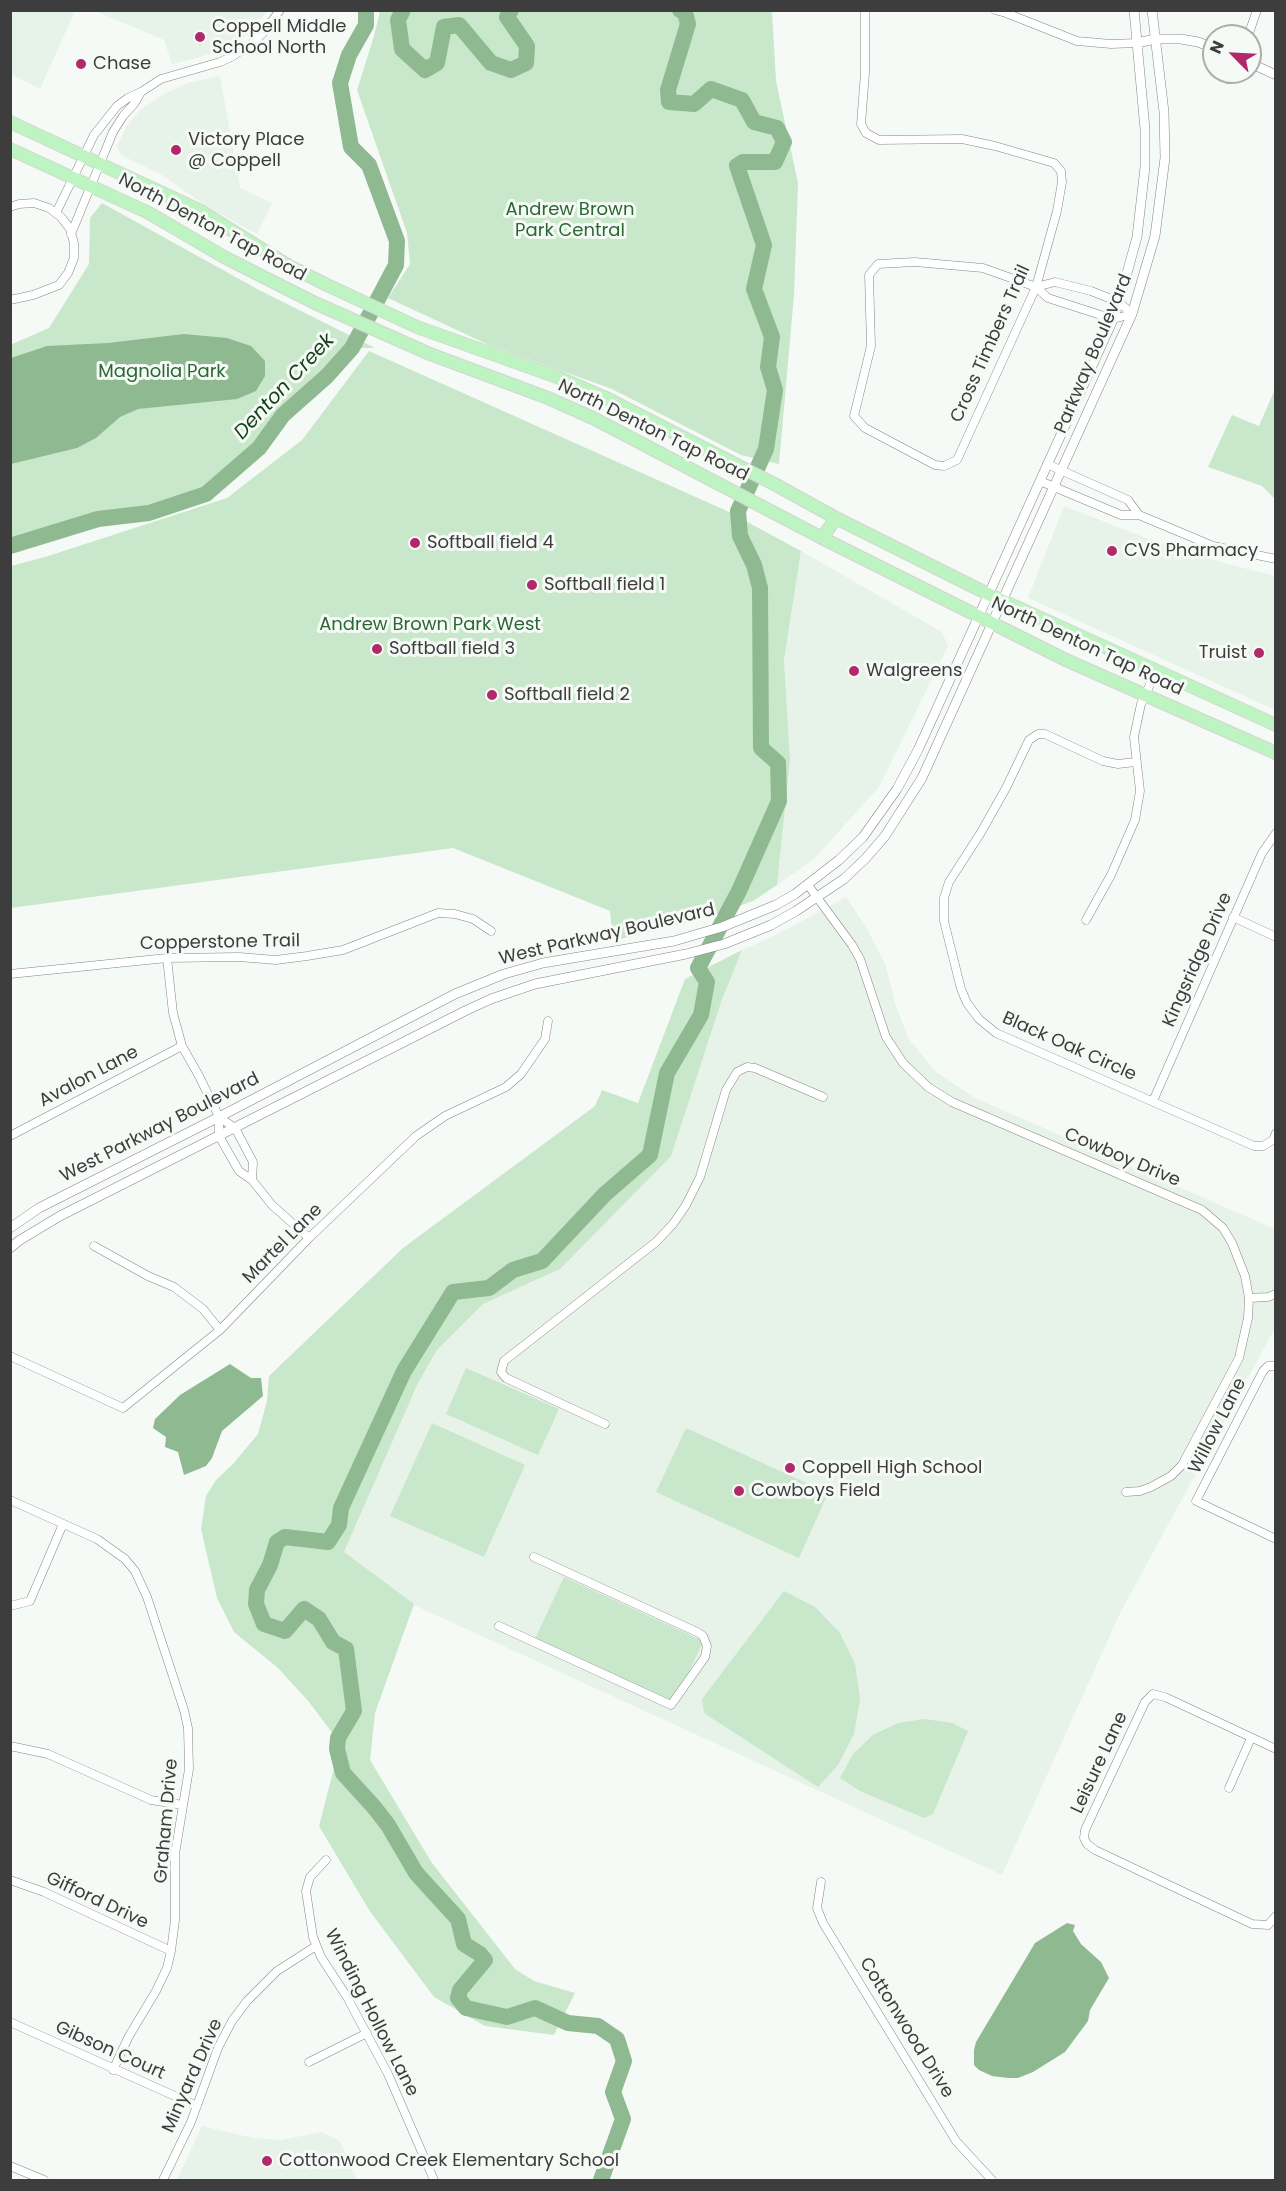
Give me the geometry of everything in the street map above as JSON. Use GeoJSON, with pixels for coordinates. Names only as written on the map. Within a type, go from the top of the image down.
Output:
{"type":"FeatureCollection","features":[{"type":"Feature","properties":{"kind":"main road","name":"North Denton Tap Road"},"geometry":{"type":"LineString","coordinates":[[10,122],[199,210],[289,266],[325,284],[417,327],[557,377],[608,399],[988,594],[1275,725]]}},
{"type":"Feature","properties":{"kind":"main road","name":"North Denton Tap Road"},"geometry":{"type":"LineString","coordinates":[[10,149],[150,213],[224,257],[315,303],[408,345],[548,398],[593,418],[767,507],[822,538],[1066,660],[1275,753]]}},
{"type":"Feature","properties":{"kind":"main road"},"geometry":{"type":"LineString","coordinates":[[548,398],[557,377]]}},
{"type":"Feature","properties":{"kind":"main road"},"geometry":{"type":"LineString","coordinates":[[822,538],[836,518]]}},
{"type":"Feature","properties":{"kind":"street"},"geometry":{"type":"LineString","coordinates":[[56,213],[103,122],[128,98],[168,76],[231,57],[250,45],[264,32],[280,10]]}},
{"type":"Feature","properties":{"kind":"street","name":"Cross Timbers Trail"},"geometry":{"type":"LineString","coordinates":[[865,10],[865,73],[861,124],[866,134],[879,140],[962,139],[995,146],[1054,163],[1061,171],[1062,182],[1057,211],[1036,287],[957,460],[944,466],[935,465],[865,428],[854,416],[871,346],[869,275],[876,266],[915,262],[983,268],[1036,287]]}},
{"type":"Feature","properties":{"kind":"street"},"geometry":{"type":"LineString","coordinates":[[995,10],[1077,41],[1112,44],[1137,43],[1155,39],[1190,40],[1202,44]]}},
{"type":"Feature","properties":{"kind":"street","name":"Parkway Boulevard"},"geometry":{"type":"LineString","coordinates":[[988,594],[1113,319],[1137,237],[1145,168],[1145,129],[1134,10]]}},
{"type":"Feature","properties":{"kind":"street","name":"Parkway Boulevard"},"geometry":{"type":"LineString","coordinates":[[991,622],[1132,314],[1155,236],[1165,158],[1164,112],[1152,10]]}},
{"type":"Feature","properties":{"kind":"street"},"geometry":{"type":"LineString","coordinates":[[71,234],[114,132],[141,92]]}},
{"type":"Feature","properties":{"kind":"street"},"geometry":{"type":"LineString","coordinates":[[10,207],[34,203],[48,208],[61,217],[74,243],[74,258],[68,273],[59,285],[33,296],[10,300]]}},
{"type":"Feature","properties":{"kind":"street"},"geometry":{"type":"LineString","coordinates":[[1036,287],[1055,282],[1091,291],[1119,302],[1132,314]]}},
{"type":"Feature","properties":{"kind":"street"},"geometry":{"type":"LineString","coordinates":[[1036,287],[1048,298],[1113,319],[1132,314]]}},
{"type":"Feature","properties":{"kind":"street"},"geometry":{"type":"LineString","coordinates":[[1047,464],[1128,500],[1139,515]]}},
{"type":"Feature","properties":{"kind":"street"},"geometry":{"type":"LineString","coordinates":[[1040,481],[1121,515],[1139,515],[1213,546],[1275,559]]}},
{"type":"Feature","properties":{"kind":"street","name":"West Parkway Boulevard"},"geometry":{"type":"LineString","coordinates":[[10,1228],[39,1208],[219,1117],[455,993],[504,974],[543,963],[674,941],[695,935],[776,905],[808,885],[863,837],[897,789],[918,750],[988,594]]}},
{"type":"Feature","properties":{"kind":"street","name":"West Parkway Boulevard"},"geometry":{"type":"LineString","coordinates":[[10,1248],[60,1216],[491,999],[535,984],[686,954],[771,925],[818,898],[844,879],[866,858],[902,811],[922,778],[991,622]]}},
{"type":"Feature","properties":{"kind":"street"},"geometry":{"type":"LineString","coordinates":[[1086,920],[1111,875],[1135,820],[1140,791],[1134,737],[1141,704],[1156,671]]}},
{"type":"Feature","properties":{"kind":"street","name":"Black Oak Circle"},"geometry":{"type":"LineString","coordinates":[[1135,762],[1118,764],[1103,761],[1046,734],[1038,734],[1029,740],[1006,788],[950,882],[944,898],[944,921],[961,989],[967,1003],[979,1019],[996,1033],[1254,1146],[1263,1146],[1274,1137]]}},
{"type":"Feature","properties":{"kind":"street","name":"Kingsridge Drive"},"geometry":{"type":"LineString","coordinates":[[1153,1101],[1262,853],[1275,833]]}},
{"type":"Feature","properties":{"kind":"street","name":"Cowboy Drive"},"geometry":{"type":"LineString","coordinates":[[808,885],[844,931],[860,959],[886,1037],[903,1063],[928,1087],[952,1102],[1202,1210],[1223,1228],[1233,1243],[1245,1276],[1248,1298],[1246,1329],[1239,1358],[1182,1465],[1171,1476],[1151,1487],[1126,1492]]}},
{"type":"Feature","properties":{"kind":"street","name":"Copperstone Trail"},"geometry":{"type":"LineString","coordinates":[[10,974],[167,958],[239,957],[276,960],[316,955],[343,950],[438,913],[455,914],[473,919],[491,931]]}},
{"type":"Feature","properties":{"kind":"street"},"geometry":{"type":"LineString","coordinates":[[1233,917],[1275,937]]}},
{"type":"Feature","properties":{"kind":"street"},"geometry":{"type":"LineString","coordinates":[[167,958],[173,1013],[182,1046],[200,1076],[219,1117],[219,1136],[239,1171],[252,1180],[272,1205],[309,1238]]}},
{"type":"Feature","properties":{"kind":"street","name":"Martel Lane"},"geometry":{"type":"LineString","coordinates":[[10,1356],[123,1408],[220,1330],[309,1238],[417,1136],[445,1116],[506,1087],[521,1074],[545,1039],[548,1021]]}},
{"type":"Feature","properties":{"kind":"street","name":"Avalon Lane"},"geometry":{"type":"LineString","coordinates":[[10,1136],[182,1046]]}},
{"type":"Feature","properties":{"kind":"street"},"geometry":{"type":"LineString","coordinates":[[605,1424],[506,1378],[501,1372],[504,1361],[656,1242],[674,1224],[700,1177],[726,1090],[738,1072],[747,1067],[761,1069],[823,1097]]}},
{"type":"Feature","properties":{"kind":"street"},"geometry":{"type":"LineString","coordinates":[[219,1117],[235,1128],[253,1162],[252,1180]]}},
{"type":"Feature","properties":{"kind":"street"},"geometry":{"type":"LineString","coordinates":[[94,1246],[148,1276],[174,1287],[203,1309],[220,1330]]}},
{"type":"Feature","properties":{"kind":"street"},"geometry":{"type":"LineString","coordinates":[[1248,1298],[1269,1297],[1275,1294]]}},
{"type":"Feature","properties":{"kind":"street","name":"Willow Lane"},"geometry":{"type":"LineString","coordinates":[[1272,1366],[1263,1371],[1196,1501],[1275,1539]]}},
{"type":"Feature","properties":{"kind":"street","name":"Graham Drive"},"geometry":{"type":"LineString","coordinates":[[10,1500],[97,1539],[125,1559],[135,1571],[147,1597],[188,1728],[189,1770],[175,1854],[175,1920],[171,1951],[156,1991],[113,2070]]}},
{"type":"Feature","properties":{"kind":"street"},"geometry":{"type":"LineString","coordinates":[[10,1606],[30,1601],[63,1524]]}},
{"type":"Feature","properties":{"kind":"street"},"geometry":{"type":"LineString","coordinates":[[499,1626],[671,1706],[705,1657],[707,1646],[703,1636],[699,1633],[534,1557]]}},
{"type":"Feature","properties":{"kind":"street","name":"Leisure Lane"},"geometry":{"type":"LineString","coordinates":[[1275,1749],[1165,1697],[1153,1694],[1145,1702],[1085,1830],[1084,1838],[1087,1844],[1095,1850],[1252,1924],[1268,1925],[1275,1916]]}},
{"type":"Feature","properties":{"kind":"street"},"geometry":{"type":"LineString","coordinates":[[1229,1788],[1251,1738]]}},
{"type":"Feature","properties":{"kind":"street"},"geometry":{"type":"LineString","coordinates":[[10,1746],[48,1754],[151,1800],[183,1805]]}},
{"type":"Feature","properties":{"kind":"street","name":"Winding Hollow Lane"},"geometry":{"type":"LineString","coordinates":[[326,1860],[310,1877],[306,1891],[306,1904],[316,1946],[388,2074],[434,2181]]}},
{"type":"Feature","properties":{"kind":"street","name":"Gifford Drive"},"geometry":{"type":"LineString","coordinates":[[10,1880],[44,1892],[171,1951]]}},
{"type":"Feature","properties":{"kind":"street","name":"Cottonwood Drive"},"geometry":{"type":"LineString","coordinates":[[821,1882],[817,1908],[823,1923],[956,2141],[992,2181]]}},
{"type":"Feature","properties":{"kind":"street","name":"Minyard Drive"},"geometry":{"type":"LineString","coordinates":[[164,2181],[197,2106],[218,2048],[232,2021],[247,2001],[277,1971],[316,1946]]}},
{"type":"Feature","properties":{"kind":"street","name":"Gibson Court"},"geometry":{"type":"LineString","coordinates":[[10,2022],[197,2106]]}},
{"type":"Feature","properties":{"kind":"street"},"geometry":{"type":"LineString","coordinates":[[309,2062],[367,2033]]}},
{"type":"Feature","properties":{"kind":"street"},"geometry":{"type":"LineString","coordinates":[[10,2166],[44,2181]]}},
{"type":"Feature","properties":{"kind":"shaded area"},"geometry":{"type":"Polygon","coordinates":[[[10,11],[75,11],[40,89],[11,74],[10,11]]]}},
{"type":"Feature","properties":{"kind":"shaded area","name":"Coppell Middle School North"},"geometry":{"type":"Polygon","coordinates":[[[95,11],[267,11],[249,34],[229,46],[201,57],[172,64],[164,40],[95,11]]]}},
{"type":"Feature","properties":{"kind":"shaded area","name":"Victory Place @ Coppell"},"geometry":{"type":"Polygon","coordinates":[[[220,76],[240,188],[272,203],[257,234],[206,206],[162,175],[121,155],[117,146],[127,126],[140,110],[164,94],[187,83],[220,76]]]}},
{"type":"Feature","properties":{"kind":"shaded area"},"geometry":{"type":"Polygon","coordinates":[[[184,334],[227,338],[251,346],[265,361],[265,376],[256,391],[237,399],[138,409],[120,417],[96,438],[77,448],[11,464],[11,358],[47,346],[108,343],[184,334]]]}},
{"type":"Feature","properties":{"kind":"shaded area"},"geometry":{"type":"Polygon","coordinates":[[[1064,506],[1151,540],[1275,576],[1275,710],[1028,598],[1064,506]]]}},
{"type":"Feature","properties":{"kind":"shaded area"},"geometry":{"type":"Polygon","coordinates":[[[801,551],[942,632],[948,646],[879,787],[814,859],[777,885],[790,760],[784,660],[801,551]]]}},
{"type":"Feature","properties":{"kind":"shaded area","name":"Coppell High School"},"geometry":{"type":"Polygon","coordinates":[[[846,897],[866,927],[886,966],[895,1003],[908,1038],[936,1072],[975,1098],[1275,1229],[1275,1328],[1120,1613],[1002,1875],[414,1605],[344,1552],[418,1383],[437,1350],[483,1304],[560,1269],[721,1002],[742,950],[772,937],[846,897]]]}},
{"type":"Feature","properties":{"kind":"shaded area"},"geometry":{"type":"Polygon","coordinates":[[[230,1364],[251,1378],[261,1378],[263,1396],[222,1431],[212,1458],[206,1466],[184,1475],[178,1452],[165,1447],[166,1437],[153,1428],[155,1419],[180,1395],[230,1364]]]}},
{"type":"Feature","properties":{"kind":"shaded area"},"geometry":{"type":"Polygon","coordinates":[[[1067,1923],[1075,1925],[1073,1931],[1081,1944],[1101,1962],[1109,1978],[1090,2010],[1088,2021],[1065,2052],[1033,2072],[1018,2078],[1008,2078],[992,2076],[979,2070],[974,2065],[976,2042],[1035,1943],[1067,1923]]]}},
{"type":"Feature","properties":{"kind":"shaded area","name":"Cottonwood Creek Elementary School"},"geometry":{"type":"Polygon","coordinates":[[[202,2126],[253,2138],[281,2140],[322,2132],[340,2141],[357,2180],[177,2180],[202,2126]]]}},
{"type":"Feature","properties":{"kind":"green space","name":"Andrew Brown Park Central"},"geometry":{"type":"Polygon","coordinates":[[[380,11],[772,11],[776,81],[798,183],[794,295],[779,464],[741,455],[612,389],[489,345],[388,298],[410,264],[407,233],[357,90],[380,11]]]}},
{"type":"Feature","properties":{"kind":"green space","name":"Magnolia Park"},"geometry":{"type":"Polygon","coordinates":[[[102,203],[259,290],[375,348],[352,348],[327,376],[283,415],[259,448],[206,494],[149,513],[98,519],[11,546],[10,345],[49,328],[89,264],[90,218],[102,203]]]}},
{"type":"Feature","properties":{"kind":"green space","name":"Andrew Brown Park West"},"geometry":{"type":"Polygon","coordinates":[[[369,351],[727,511],[801,551],[784,660],[790,760],[777,885],[753,901],[711,916],[613,941],[610,911],[453,848],[11,908],[11,566],[227,498],[302,440],[369,351]]]}},
{"type":"Feature","properties":{"kind":"green space"},"geometry":{"type":"Polygon","coordinates":[[[1275,389],[1275,499],[1262,486],[1208,467],[1232,415],[1259,426],[1275,389]]]}},
{"type":"Feature","properties":{"kind":"green space"},"geometry":{"type":"Polygon","coordinates":[[[742,950],[721,1002],[671,1156],[560,1269],[483,1304],[437,1350],[418,1383],[344,1552],[414,1604],[375,1713],[370,1760],[432,1863],[515,1969],[534,1981],[575,1993],[554,2035],[485,2026],[434,1997],[369,1910],[319,1826],[334,1768],[333,1734],[309,1702],[278,1668],[234,1632],[217,1598],[201,1529],[206,1496],[216,1480],[258,1434],[267,1401],[269,1376],[403,1248],[595,1106],[602,1090],[638,1103],[685,979],[742,950]]]}},
{"type":"Feature","properties":{"kind":"green space"},"geometry":{"type":"Polygon","coordinates":[[[466,1368],[559,1409],[538,1455],[446,1414],[466,1368]]]}},
{"type":"Feature","properties":{"kind":"green space"},"geometry":{"type":"Polygon","coordinates":[[[432,1423],[525,1465],[484,1557],[390,1516],[432,1423]]]}},
{"type":"Feature","properties":{"kind":"green space"},"geometry":{"type":"Polygon","coordinates":[[[686,1428],[828,1493],[799,1558],[656,1492],[686,1428]]]}},
{"type":"Feature","properties":{"kind":"green space"},"geometry":{"type":"Polygon","coordinates":[[[564,1577],[703,1641],[675,1703],[535,1639],[564,1577]]]}},
{"type":"Feature","properties":{"kind":"green space"},"geometry":{"type":"Polygon","coordinates":[[[784,1591],[815,1607],[840,1633],[855,1664],[860,1699],[854,1734],[838,1765],[818,1787],[704,1713],[702,1699],[784,1591]]]}},
{"type":"Feature","properties":{"kind":"green space"},"geometry":{"type":"Polygon","coordinates":[[[925,1719],[952,1723],[968,1731],[933,1814],[924,1818],[860,1791],[840,1778],[853,1754],[873,1735],[898,1723],[925,1719]]]}},
{"type":"Feature","properties":{"kind":"waterway","name":"Denton Creek"},"geometry":{"type":"LineString","coordinates":[[10,546],[98,519],[149,513],[206,494],[259,448],[283,415],[327,376],[352,348],[396,265],[397,241],[369,165],[351,147],[340,83],[349,55],[366,25],[366,10]]}},
{"type":"Feature","properties":{"kind":"waterway"},"geometry":{"type":"LineString","coordinates":[[403,10],[398,20],[402,49],[425,70],[437,63],[444,27],[459,25],[491,63],[511,70],[526,63],[527,46],[507,17],[511,10]]}},
{"type":"Feature","properties":{"kind":"waterway"},"geometry":{"type":"LineString","coordinates":[[601,2180],[623,2119],[613,2092],[624,2061],[617,2039],[598,2026],[568,2023],[535,2008],[507,2017],[466,2008],[458,1998],[460,1990],[485,1960],[464,1944],[458,1919],[416,1873],[388,1825],[343,1773],[337,1749],[338,1738],[354,1711],[346,1649],[333,1642],[319,1619],[304,1609],[285,1631],[264,1624],[256,1604],[257,1590],[270,1565],[277,1542],[285,1537],[328,1542],[339,1525],[341,1508],[404,1371],[453,1292],[489,1288],[513,1270],[542,1261],[605,1194],[650,1155],[667,1073],[701,1015],[707,982],[698,968],[739,891],[779,801],[778,763],[761,748],[760,588],[754,565],[740,536],[738,511],[766,449],[775,390],[768,367],[772,337],[754,289],[764,245],[737,166],[743,162],[775,162],[784,142],[777,128],[754,122],[742,100],[711,89],[694,104],[669,102],[668,90],[688,24],[685,13],[680,10]]}},
{"type":"Feature","properties":{"kind":"place","name":"Coppell Middle School North"},"geometry":{"type":"Point","coordinates":[200,37]}},
{"type":"Feature","properties":{"kind":"place","name":"Chase"},"geometry":{"type":"Point","coordinates":[81,64]}},
{"type":"Feature","properties":{"kind":"place","name":"Victory Place @ Coppell"},"geometry":{"type":"Point","coordinates":[176,150]}},
{"type":"Feature","properties":{"kind":"place","name":"Softball field 4"},"geometry":{"type":"Point","coordinates":[415,543]}},
{"type":"Feature","properties":{"kind":"place","name":"CVS Pharmacy"},"geometry":{"type":"Point","coordinates":[1112,551]}},
{"type":"Feature","properties":{"kind":"place","name":"Softball field 1"},"geometry":{"type":"Point","coordinates":[532,585]}},
{"type":"Feature","properties":{"kind":"place","name":"Softball field 3"},"geometry":{"type":"Point","coordinates":[377,649]}},
{"type":"Feature","properties":{"kind":"place","name":"Truist"},"geometry":{"type":"Point","coordinates":[1259,653]}},
{"type":"Feature","properties":{"kind":"place","name":"Walgreens"},"geometry":{"type":"Point","coordinates":[854,671]}},
{"type":"Feature","properties":{"kind":"place","name":"Softball field 2"},"geometry":{"type":"Point","coordinates":[492,695]}},
{"type":"Feature","properties":{"kind":"place","name":"Coppell High School"},"geometry":{"type":"Point","coordinates":[790,1468]}},
{"type":"Feature","properties":{"kind":"place","name":"Cowboys Field"},"geometry":{"type":"Point","coordinates":[739,1491]}},
{"type":"Feature","properties":{"kind":"place","name":"Cottonwood Creek Elementary School"},"geometry":{"type":"Point","coordinates":[267,2161]}}]}
